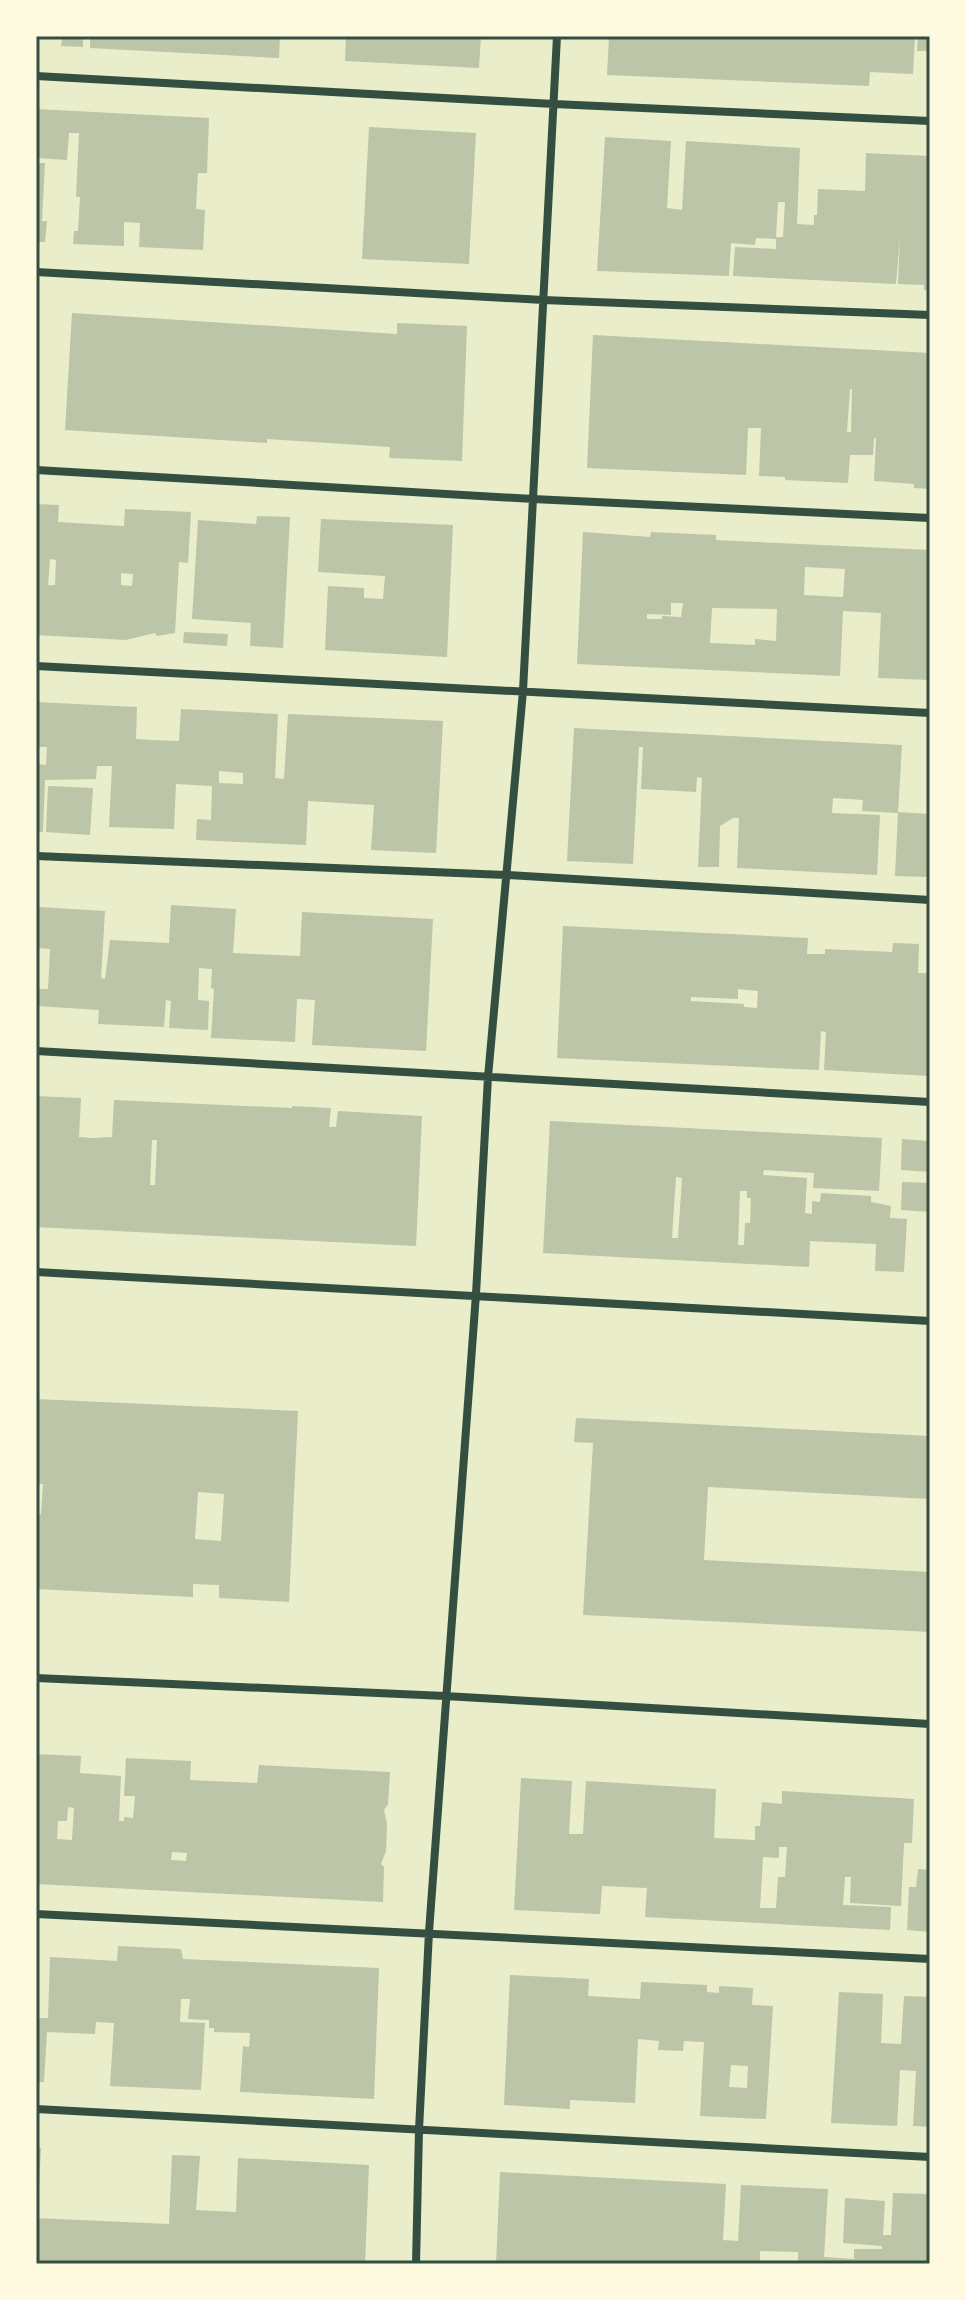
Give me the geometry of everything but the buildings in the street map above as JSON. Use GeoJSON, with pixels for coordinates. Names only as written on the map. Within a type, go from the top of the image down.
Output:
{"type":"FeatureCollection","features":[{"type":"Feature","properties":{"kind":"street"},"geometry":{"type":"LineString","coordinates":[[416,2264],[429,1932],[476,1294],[488,1077],[523,691],[557,36]]}},
{"type":"Feature","properties":{"kind":"street"},"geometry":{"type":"LineString","coordinates":[[36,76],[930,121]]}},
{"type":"Feature","properties":{"kind":"street"},"geometry":{"type":"LineString","coordinates":[[36,272],[543,300],[930,315]]}},
{"type":"Feature","properties":{"kind":"street"},"geometry":{"type":"LineString","coordinates":[[36,470],[930,518]]}},
{"type":"Feature","properties":{"kind":"street"},"geometry":{"type":"LineString","coordinates":[[36,666],[930,713]]}},
{"type":"Feature","properties":{"kind":"street"},"geometry":{"type":"LineString","coordinates":[[36,856],[506,875],[930,900]]}},
{"type":"Feature","properties":{"kind":"street"},"geometry":{"type":"LineString","coordinates":[[36,1051],[930,1102]]}},
{"type":"Feature","properties":{"kind":"street"},"geometry":{"type":"LineString","coordinates":[[36,1272],[930,1321]]}},
{"type":"Feature","properties":{"kind":"street"},"geometry":{"type":"LineString","coordinates":[[36,1678],[445,1696],[930,1724]]}},
{"type":"Feature","properties":{"kind":"street"},"geometry":{"type":"LineString","coordinates":[[36,1914],[930,1959]]}},
{"type":"Feature","properties":{"kind":"street"},"geometry":{"type":"LineString","coordinates":[[36,2109],[930,2157]]}}]}
